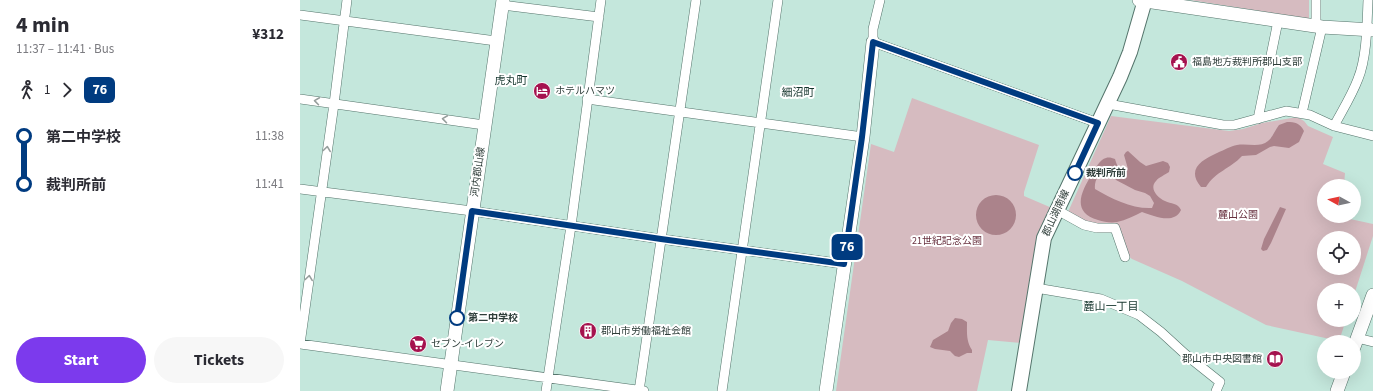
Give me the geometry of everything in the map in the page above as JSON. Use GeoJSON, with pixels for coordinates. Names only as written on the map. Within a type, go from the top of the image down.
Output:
{"type":"FeatureCollection","features":[{"type":"Feature","properties":{"kind":"main road","name":"郡山湖南線"},"geometry":{"type":"LineString","coordinates":[[1020,391],[1044,238],[1108,104],[1130,52],[1143,0]]}},
{"type":"Feature","properties":{"kind":"street"},"geometry":{"type":"LineString","coordinates":[[347,0],[300,344],[641,391],[661,239],[696,0]]}},
{"type":"Feature","properties":{"kind":"street"},"geometry":{"type":"LineString","coordinates":[[546,391],[601,0]]}},
{"type":"Feature","properties":{"kind":"street"},"geometry":{"type":"LineString","coordinates":[[722,391],[778,0]]}},
{"type":"Feature","properties":{"kind":"street"},"geometry":{"type":"LineString","coordinates":[[826,391],[862,137],[873,42],[873,30],[880,0]]}},
{"type":"Feature","properties":{"kind":"street"},"geometry":{"type":"LineString","coordinates":[[1143,0],[1278,21],[1370,30]]}},
{"type":"Feature","properties":{"kind":"street"},"geometry":{"type":"LineString","coordinates":[[1302,113],[1319,26],[1316,0]]}},
{"type":"Feature","properties":{"kind":"street"},"geometry":{"type":"LineString","coordinates":[[1334,126],[1358,79],[1370,30],[1368,0]]}},
{"type":"Feature","properties":{"kind":"street"},"geometry":{"type":"LineString","coordinates":[[502,3],[599,17]]}},
{"type":"Feature","properties":{"kind":"street","name":"河内郡山線"},"geometry":{"type":"LineString","coordinates":[[447,391],[502,3]]}},
{"type":"Feature","properties":{"kind":"street"},"geometry":{"type":"LineString","coordinates":[[300,15],[496,41]]}},
{"type":"Feature","properties":{"kind":"street"},"geometry":{"type":"LineString","coordinates":[[1258,119],[1278,21]]}},
{"type":"Feature","properties":{"kind":"street"},"geometry":{"type":"LineString","coordinates":[[873,42],[1098,123]]}},
{"type":"Feature","properties":{"kind":"street"},"geometry":{"type":"LineString","coordinates":[[300,99],[484,125]]}},
{"type":"Feature","properties":{"kind":"street"},"geometry":{"type":"LineString","coordinates":[[587,99],[862,137]]}},
{"type":"Feature","properties":{"kind":"street"},"geometry":{"type":"LineString","coordinates":[[1108,104],[1222,125],[1234,125],[1286,111],[1310,115],[1334,126],[1373,136]]}},
{"type":"Feature","properties":{"kind":"street"},"geometry":{"type":"LineString","coordinates":[[300,189],[472,211],[844,264]]}},
{"type":"Feature","properties":{"kind":"street"},"geometry":{"type":"LineString","coordinates":[[1057,210],[1084,224],[1096,228],[1115,228],[1125,257]]}},
{"type":"Feature","properties":{"kind":"street"},"geometry":{"type":"LineString","coordinates":[[1036,288],[1100,299],[1140,315],[1220,382],[1216,391]]}},
{"type":"Feature","properties":{"kind":"street"},"geometry":{"type":"LineString","coordinates":[[1359,335],[1373,295]]}},
{"type":"Feature","properties":{"kind":"street"},"geometry":{"type":"LineString","coordinates":[[1361,342],[1373,342]]}},
{"type":"Feature","properties":{"kind":"street"},"geometry":{"type":"LineString","coordinates":[[1337,391],[1341,379]]}},
{"type":"Feature","properties":{"kind":"green space"},"geometry":{"type":"Polygon","coordinates":[[[1190,0],[1309,0],[1309,19],[1190,0]]]}},
{"type":"Feature","properties":{"kind":"green space","name":"21世紀記念公園"},"geometry":{"type":"Polygon","coordinates":[[[912,98],[1039,145],[1024,196],[1052,208],[1021,343],[988,340],[977,391],[836,391],[871,144],[894,152],[912,98]]]}},
{"type":"Feature","properties":{"kind":"green space","name":"麓山公園"},"geometry":{"type":"Polygon","coordinates":[[[1111,116],[1229,131],[1297,117],[1304,121],[1308,126],[1333,137],[1323,164],[1345,173],[1345,179],[1317,179],[1317,223],[1361,223],[1361,221],[1373,224],[1373,236],[1361,273],[1361,231],[1317,231],[1317,275],[1360,275],[1358,283],[1317,283],[1317,327],[1344,327],[1341,335],[1317,336],[1266,325],[1182,281],[1132,259],[1128,256],[1115,225],[1101,225],[1080,219],[1068,212],[1111,116]]]}},
{"type":"Feature","properties":{"kind":"shaded area"},"geometry":{"type":"Polygon","coordinates":[[[1292,122],[1301,126],[1304,131],[1299,142],[1289,148],[1274,146],[1256,155],[1242,156],[1214,177],[1206,187],[1201,187],[1195,175],[1201,162],[1227,148],[1265,143],[1271,138],[1279,125],[1292,122]]]}},
{"type":"Feature","properties":{"kind":"shaded area"},"geometry":{"type":"Polygon","coordinates":[[[1128,151],[1146,166],[1163,161],[1168,163],[1170,167],[1169,172],[1160,177],[1153,187],[1157,195],[1162,200],[1180,208],[1181,210],[1178,215],[1163,218],[1142,212],[1117,222],[1105,222],[1098,220],[1084,212],[1081,207],[1082,194],[1098,164],[1104,159],[1112,158],[1115,159],[1119,168],[1124,171],[1128,169],[1124,155],[1128,151]],[[1105,169],[1097,178],[1095,189],[1115,200],[1130,205],[1152,208],[1154,203],[1150,196],[1116,180],[1108,169],[1105,169]]]}},
{"type":"Feature","properties":{"kind":"shaded area"},"geometry":{"type":"Polygon","coordinates":[[[996,195],[1007,198],[1013,204],[1016,215],[1013,226],[1007,232],[996,235],[985,232],[979,226],[976,215],[979,204],[985,198],[996,195]]]}},
{"type":"Feature","properties":{"kind":"shaded area"},"geometry":{"type":"Polygon","coordinates":[[[1280,207],[1286,209],[1271,243],[1267,250],[1263,251],[1261,249],[1264,239],[1280,207]]]}},
{"type":"Feature","properties":{"kind":"shaded area"},"geometry":{"type":"Polygon","coordinates":[[[955,318],[962,319],[967,322],[968,340],[972,350],[972,353],[967,353],[959,357],[955,356],[950,351],[930,347],[933,340],[948,331],[955,318]]]}},
{"type":"Feature","properties":{"kind":"bus line","name":"76"},"geometry":{"type":"LineString","coordinates":[[457,318],[472,211],[844,264],[862,137],[873,42],[1098,123],[1075,173]]}},
{"type":"Feature","properties":{"kind":"place","name":"福島地方裁判所郡山支部"},"geometry":{"type":"Point","coordinates":[1179,62]}},
{"type":"Feature","properties":{"kind":"place","name":"ホテルハマツ"},"geometry":{"type":"Point","coordinates":[542,91]}},
{"type":"Feature","properties":{"kind":"place","name":"裁判所前"},"geometry":{"type":"Point","coordinates":[1075,173]}},
{"type":"Feature","properties":{"kind":"place","name":"第二中学校"},"geometry":{"type":"Point","coordinates":[457,318]}},
{"type":"Feature","properties":{"kind":"place","name":"郡山市労働福祉会館"},"geometry":{"type":"Point","coordinates":[588,331]}},
{"type":"Feature","properties":{"kind":"place","name":"セブン-イレブン"},"geometry":{"type":"Point","coordinates":[418,344]}},
{"type":"Feature","properties":{"kind":"place","name":"郡山市中央図書館"},"geometry":{"type":"Point","coordinates":[1275,359]}},
{"type":"Feature","properties":{"kind":"district","name":"虎丸町"},"geometry":{"type":"Point","coordinates":[511,80]}},
{"type":"Feature","properties":{"kind":"district","name":"細沼町"},"geometry":{"type":"Point","coordinates":[798,92]}},
{"type":"Feature","properties":{"kind":"district","name":"麓山一丁目"},"geometry":{"type":"Point","coordinates":[1111,306]}}]}
